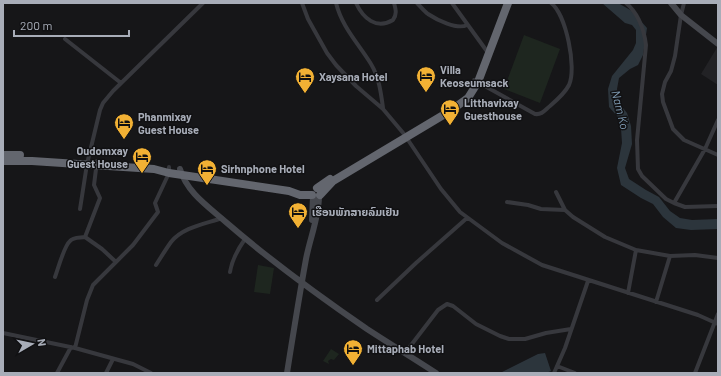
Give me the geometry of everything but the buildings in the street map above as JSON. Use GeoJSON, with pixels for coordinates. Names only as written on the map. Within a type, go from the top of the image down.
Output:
{"type":"FeatureCollection","features":[{"type":"Feature","properties":{"kind":"highway"},"geometry":{"type":"LineString","coordinates":[[488,50],[504,3]]}},
{"type":"Feature","properties":{"kind":"highway"},"geometry":{"type":"LineString","coordinates":[[3,155],[28,155],[169,170],[289,191],[300,195],[316,193],[332,180],[458,101],[476,81],[508,3]]}},
{"type":"Feature","properties":{"kind":"highway"},"geometry":{"type":"LineString","coordinates":[[3,161],[26,160],[87,162]]}},
{"type":"Feature","properties":{"kind":"street"},"geometry":{"type":"LineString","coordinates":[[80,209],[87,162],[100,110],[106,98],[203,3]]}},
{"type":"Feature","properties":{"kind":"street"},"geometry":{"type":"LineString","coordinates":[[302,3],[308,19],[327,54],[356,86],[383,108],[405,135],[441,189],[460,212],[467,218],[502,244],[542,265],[698,316],[716,324]]}},
{"type":"Feature","properties":{"kind":"street"},"geometry":{"type":"LineString","coordinates":[[336,3],[344,25],[371,65],[377,77],[383,108]]}},
{"type":"Feature","properties":{"kind":"street"},"geometry":{"type":"LineString","coordinates":[[356,3],[365,17],[373,22],[384,23],[393,20],[395,16],[396,10],[394,3]]}},
{"type":"Feature","properties":{"kind":"street"},"geometry":{"type":"LineString","coordinates":[[417,3],[427,14],[445,23],[463,26],[467,25]]}},
{"type":"Feature","properties":{"kind":"street"},"geometry":{"type":"LineString","coordinates":[[452,3],[467,25],[488,50]]}},
{"type":"Feature","properties":{"kind":"street"},"geometry":{"type":"LineString","coordinates":[[476,81],[535,114],[541,114],[564,92],[568,85],[572,69],[569,48],[563,24],[556,7],[551,3]]}},
{"type":"Feature","properties":{"kind":"street"},"geometry":{"type":"LineString","coordinates":[[626,3],[639,21],[644,33],[646,45],[637,140],[638,169],[642,176],[666,199],[674,203],[685,207],[718,206]]}},
{"type":"Feature","properties":{"kind":"street"},"geometry":{"type":"LineString","coordinates":[[671,3],[681,14],[718,44]]}},
{"type":"Feature","properties":{"kind":"street"},"geometry":{"type":"LineString","coordinates":[[684,3],[675,56],[662,94],[663,102],[673,129],[684,140],[718,155]]}},
{"type":"Feature","properties":{"kind":"street"},"geometry":{"type":"LineString","coordinates":[[65,40],[122,83]]}},
{"type":"Feature","properties":{"kind":"street"},"geometry":{"type":"LineString","coordinates":[[674,203],[705,149],[718,120]]}},
{"type":"Feature","properties":{"kind":"street"},"geometry":{"type":"LineString","coordinates":[[85,237],[100,198],[94,185],[97,163]]}},
{"type":"Feature","properties":{"kind":"street"},"geometry":{"type":"LineString","coordinates":[[57,373],[73,348],[91,289],[97,280],[133,245],[158,212],[155,203],[169,170]]}},
{"type":"Feature","properties":{"kind":"street"},"geometry":{"type":"LineString","coordinates":[[180,172],[186,184],[199,198],[246,239],[367,329],[436,373]]}},
{"type":"Feature","properties":{"kind":"street"},"geometry":{"type":"LineString","coordinates":[[556,192],[565,210],[573,217],[605,237],[636,250],[670,256],[695,255],[718,258]]}},
{"type":"Feature","properties":{"kind":"street"},"geometry":{"type":"LineString","coordinates":[[287,373],[302,282],[311,234],[315,221],[316,193]]}},
{"type":"Feature","properties":{"kind":"street"},"geometry":{"type":"LineString","coordinates":[[507,202],[528,205],[541,209],[565,210]]}},
{"type":"Feature","properties":{"kind":"street"},"geometry":{"type":"LineString","coordinates":[[156,265],[172,240],[188,230],[222,218]]}},
{"type":"Feature","properties":{"kind":"street"},"geometry":{"type":"LineString","coordinates":[[377,300],[467,218]]}},
{"type":"Feature","properties":{"kind":"street"},"geometry":{"type":"LineString","coordinates":[[55,277],[69,241],[73,239],[85,237],[102,248],[116,262]]}},
{"type":"Feature","properties":{"kind":"street"},"geometry":{"type":"LineString","coordinates":[[230,272],[236,252],[246,239]]}},
{"type":"Feature","properties":{"kind":"street"},"geometry":{"type":"LineString","coordinates":[[628,293],[636,250]]}},
{"type":"Feature","properties":{"kind":"street"},"geometry":{"type":"LineString","coordinates":[[656,302],[670,256]]}},
{"type":"Feature","properties":{"kind":"street"},"geometry":{"type":"LineString","coordinates":[[554,373],[588,280]]}},
{"type":"Feature","properties":{"kind":"street"},"geometry":{"type":"LineString","coordinates":[[406,353],[438,310],[447,304],[454,306],[476,324],[509,339],[525,340],[546,333],[571,329]]}},
{"type":"Feature","properties":{"kind":"street"},"geometry":{"type":"LineString","coordinates":[[696,372],[716,324],[718,314]]}},
{"type":"Feature","properties":{"kind":"street"},"geometry":{"type":"LineString","coordinates":[[3,333],[73,348],[133,364],[151,373]]}},
{"type":"Feature","properties":{"kind":"street"},"geometry":{"type":"LineString","coordinates":[[106,373],[113,359]]}},
{"type":"Feature","properties":{"kind":"street"},"geometry":{"type":"LineString","coordinates":[[557,366],[575,373]]}},
{"type":"Feature","properties":{"kind":"shaded area"},"geometry":{"type":"Polygon","coordinates":[[[524,35],[560,49],[540,103],[504,89],[524,35]]]}},
{"type":"Feature","properties":{"kind":"shaded area"},"geometry":{"type":"Polygon","coordinates":[[[718,46],[718,85],[701,74],[718,46]]]}},
{"type":"Feature","properties":{"kind":"shaded area"},"geometry":{"type":"Polygon","coordinates":[[[258,265],[274,268],[270,294],[254,292],[258,265]]]}},
{"type":"Feature","properties":{"kind":"shaded area"},"geometry":{"type":"Polygon","coordinates":[[[331,349],[339,354],[334,360],[331,359],[328,361],[329,364],[323,361],[331,349]]]}},
{"type":"Feature","properties":{"kind":"water","name":"Nam Ko"},"geometry":{"type":"Polygon","coordinates":[[[602,3],[618,3],[632,11],[647,28],[643,55],[638,65],[630,69],[619,78],[617,89],[619,103],[627,113],[631,126],[632,144],[625,168],[629,179],[659,197],[670,211],[680,218],[692,220],[718,219],[718,229],[691,230],[676,228],[663,217],[653,204],[621,185],[617,168],[622,143],[621,128],[618,117],[609,107],[608,89],[612,76],[633,50],[636,43],[636,30],[632,25],[625,23],[602,3]]]}},
{"type":"Feature","properties":{"kind":"water"},"geometry":{"type":"Polygon","coordinates":[[[545,353],[551,371],[546,373],[500,373],[538,354],[545,353]]]}},
{"type":"Feature","properties":{"kind":"place","name":"Villa Keoseumsack"},"geometry":{"type":"Point","coordinates":[426,93]}},
{"type":"Feature","properties":{"kind":"place","name":"Xaysana Hotel"},"geometry":{"type":"Point","coordinates":[305,94]}},
{"type":"Feature","properties":{"kind":"place","name":"Litthavixay Guesthouse"},"geometry":{"type":"Point","coordinates":[450,126]}},
{"type":"Feature","properties":{"kind":"place","name":"Phanmixay Guest House"},"geometry":{"type":"Point","coordinates":[124,140]}},
{"type":"Feature","properties":{"kind":"place","name":"Oudomxay Guest House"},"geometry":{"type":"Point","coordinates":[142,174]}},
{"type":"Feature","properties":{"kind":"place","name":"Sirhnphone Hotel"},"geometry":{"type":"Point","coordinates":[207,186]}},
{"type":"Feature","properties":{"kind":"place","name":"ເຮືອນພັກສາຍລົມເຢັນ"},"geometry":{"type":"Point","coordinates":[298,229]}},
{"type":"Feature","properties":{"kind":"place","name":"Mittaphab Hotel"},"geometry":{"type":"Point","coordinates":[353,366]}}]}
